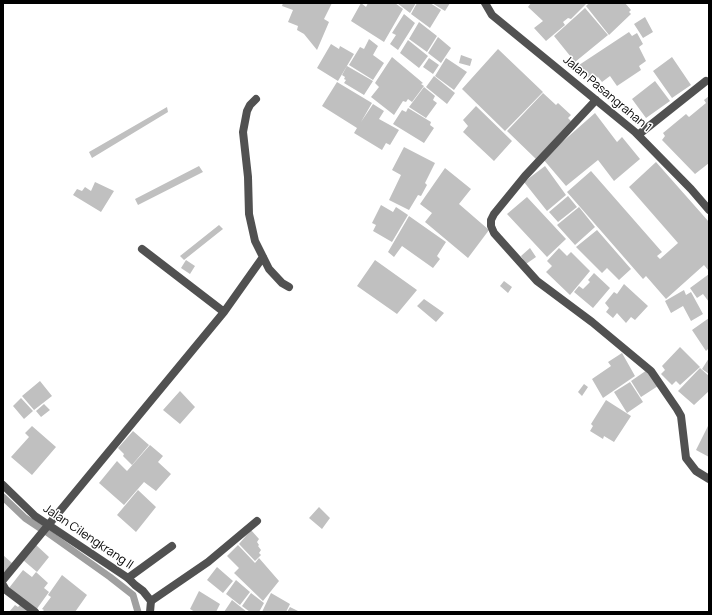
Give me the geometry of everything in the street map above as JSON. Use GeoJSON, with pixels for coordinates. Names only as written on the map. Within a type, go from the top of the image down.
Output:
{"type":"FeatureCollection","features":[{"type":"Feature","properties":{"kind":"street","name":"Jalan Pasangrahan 1"},"geometry":{"type":"LineString","coordinates":[[485,3],[492,15],[638,135],[691,188],[709,210]]}},
{"type":"Feature","properties":{"kind":"street"},"geometry":{"type":"LineString","coordinates":[[638,135],[706,81]]}},
{"type":"Feature","properties":{"kind":"street"},"geometry":{"type":"LineString","coordinates":[[256,99],[250,105],[244,120],[243,144],[248,177],[249,214],[255,241],[269,269],[282,283],[289,287]]}},
{"type":"Feature","properties":{"kind":"street"},"geometry":{"type":"LineString","coordinates":[[596,100],[525,176],[494,214],[491,220],[491,226],[494,233],[537,281],[592,322],[651,371],[679,413],[686,458],[696,471],[709,479]]}},
{"type":"Feature","properties":{"kind":"street"},"geometry":{"type":"LineString","coordinates":[[142,249],[224,312]]}},
{"type":"Feature","properties":{"kind":"street"},"geometry":{"type":"LineString","coordinates":[[3,580],[224,312],[263,257]]}},
{"type":"Feature","properties":{"kind":"street","name":"Jalan Cilengkrang II"},"geometry":{"type":"LineString","coordinates":[[3,485],[35,516],[128,578],[143,591],[151,601]]}},
{"type":"Feature","properties":{"kind":"street"},"geometry":{"type":"LineString","coordinates":[[150,612],[151,601],[208,562],[257,521]]}},
{"type":"Feature","properties":{"kind":"street"},"geometry":{"type":"LineString","coordinates":[[128,578],[172,546]]}},
{"type":"Feature","properties":{"kind":"street"},"geometry":{"type":"LineString","coordinates":[[3,585],[6,590],[35,612]]}},
{"type":"Feature","properties":{"kind":"building"},"geometry":{"type":"Polygon","coordinates":[[[283,3],[332,3],[324,19],[329,22],[317,50],[304,34],[297,30],[298,26],[288,22],[293,10],[282,6],[283,3]]]}},
{"type":"Feature","properties":{"kind":"building"},"geometry":{"type":"Polygon","coordinates":[[[361,3],[366,7],[368,3],[395,3],[403,9],[384,42],[351,21],[361,3]]]}},
{"type":"Feature","properties":{"kind":"building"},"geometry":{"type":"Polygon","coordinates":[[[397,3],[416,3],[410,13],[397,3]]]}},
{"type":"Feature","properties":{"kind":"building"},"geometry":{"type":"Polygon","coordinates":[[[417,3],[430,3],[441,10],[430,28],[411,14],[417,3]]]}},
{"type":"Feature","properties":{"kind":"building"},"geometry":{"type":"Polygon","coordinates":[[[432,3],[450,3],[445,11],[432,3]]]}},
{"type":"Feature","properties":{"kind":"building"},"geometry":{"type":"Polygon","coordinates":[[[531,3],[587,3],[571,19],[568,18],[563,22],[565,25],[546,41],[534,28],[543,21],[528,7],[531,3]]]}},
{"type":"Feature","properties":{"kind":"building"},"geometry":{"type":"Polygon","coordinates":[[[589,3],[625,3],[631,10],[629,12],[631,14],[609,35],[586,6],[589,3]]]}},
{"type":"Feature","properties":{"kind":"building"},"geometry":{"type":"Polygon","coordinates":[[[585,8],[608,35],[575,62],[554,36],[585,8]]]}},
{"type":"Feature","properties":{"kind":"building"},"geometry":{"type":"Polygon","coordinates":[[[404,14],[415,23],[398,50],[390,44],[396,35],[392,33],[404,14]]]}},
{"type":"Feature","properties":{"kind":"building"},"geometry":{"type":"Polygon","coordinates":[[[645,17],[653,32],[643,38],[634,24],[645,17]]]}},
{"type":"Feature","properties":{"kind":"building"},"geometry":{"type":"Polygon","coordinates":[[[419,22],[437,36],[427,52],[409,39],[419,22]]]}},
{"type":"Feature","properties":{"kind":"building"},"geometry":{"type":"Polygon","coordinates":[[[629,32],[632,36],[637,33],[643,44],[639,47],[646,61],[639,66],[641,70],[617,86],[610,76],[602,82],[598,77],[591,82],[579,65],[629,32]]]}},
{"type":"Feature","properties":{"kind":"building"},"geometry":{"type":"Polygon","coordinates":[[[438,37],[451,48],[441,63],[428,53],[438,37]]]}},
{"type":"Feature","properties":{"kind":"building"},"geometry":{"type":"Polygon","coordinates":[[[369,39],[378,46],[373,55],[384,63],[373,80],[349,65],[360,47],[364,49],[369,39]]]}},
{"type":"Feature","properties":{"kind":"building"},"geometry":{"type":"Polygon","coordinates":[[[408,40],[428,56],[419,68],[400,53],[408,40]]]}},
{"type":"Feature","properties":{"kind":"building"},"geometry":{"type":"Polygon","coordinates":[[[331,44],[339,49],[340,46],[354,54],[338,81],[317,68],[331,44]]]}},
{"type":"Feature","properties":{"kind":"building"},"geometry":{"type":"Polygon","coordinates":[[[498,49],[543,92],[505,131],[462,89],[498,49]]]}},
{"type":"Feature","properties":{"kind":"building"},"geometry":{"type":"Polygon","coordinates":[[[461,55],[472,59],[470,66],[459,63],[461,55]]]}},
{"type":"Feature","properties":{"kind":"building"},"geometry":{"type":"Polygon","coordinates":[[[392,57],[423,83],[421,84],[424,86],[412,102],[408,99],[406,102],[403,101],[394,115],[371,97],[379,87],[375,83],[392,57]]]}},
{"type":"Feature","properties":{"kind":"building"},"geometry":{"type":"Polygon","coordinates":[[[672,57],[691,85],[672,98],[653,71],[672,57]]]}},
{"type":"Feature","properties":{"kind":"building"},"geometry":{"type":"Polygon","coordinates":[[[429,58],[439,65],[433,74],[423,67],[429,58]]]}},
{"type":"Feature","properties":{"kind":"building"},"geometry":{"type":"Polygon","coordinates":[[[446,58],[467,72],[454,90],[435,76],[446,58]]]}},
{"type":"Feature","properties":{"kind":"building"},"geometry":{"type":"Polygon","coordinates":[[[347,66],[373,81],[364,95],[344,83],[346,80],[342,75],[347,66]]]}},
{"type":"Feature","properties":{"kind":"building"},"geometry":{"type":"Polygon","coordinates":[[[434,76],[455,93],[447,104],[426,87],[434,76]]]}},
{"type":"Feature","properties":{"kind":"building"},"geometry":{"type":"Polygon","coordinates":[[[655,81],[670,101],[646,118],[632,99],[655,81]]]}},
{"type":"Feature","properties":{"kind":"building"},"geometry":{"type":"Polygon","coordinates":[[[337,82],[372,103],[361,122],[373,104],[384,111],[379,119],[399,130],[390,145],[386,143],[382,150],[354,133],[357,128],[322,106],[337,82]]]}},
{"type":"Feature","properties":{"kind":"building"},"geometry":{"type":"Polygon","coordinates":[[[424,87],[435,96],[433,100],[437,103],[426,118],[409,107],[424,87]]]}},
{"type":"Feature","properties":{"kind":"building"},"geometry":{"type":"Polygon","coordinates":[[[543,93],[556,105],[558,103],[571,115],[568,118],[571,121],[536,159],[507,131],[543,93]]]}},
{"type":"Feature","properties":{"kind":"building"},"geometry":{"type":"Polygon","coordinates":[[[709,96],[709,163],[695,174],[662,140],[665,136],[663,133],[686,114],[689,117],[706,103],[704,100],[709,96]]]}},
{"type":"Feature","properties":{"kind":"building"},"geometry":{"type":"Polygon","coordinates":[[[476,106],[512,141],[494,161],[463,132],[468,126],[463,120],[476,106]]]}},
{"type":"Feature","properties":{"kind":"building"},"geometry":{"type":"Polygon","coordinates":[[[167,107],[168,112],[92,158],[89,152],[167,107]]]}},
{"type":"Feature","properties":{"kind":"building"},"geometry":{"type":"Polygon","coordinates":[[[408,108],[431,122],[430,125],[434,128],[424,143],[393,124],[402,110],[406,112],[408,108]]]}},
{"type":"Feature","properties":{"kind":"building"},"geometry":{"type":"Polygon","coordinates":[[[595,113],[617,142],[622,137],[640,159],[614,181],[598,160],[566,186],[543,159],[595,113]]]}},
{"type":"Feature","properties":{"kind":"building"},"geometry":{"type":"Polygon","coordinates":[[[404,147],[435,163],[425,183],[427,185],[421,196],[418,195],[409,210],[389,200],[401,175],[392,170],[404,147]]]}},
{"type":"Feature","properties":{"kind":"building"},"geometry":{"type":"Polygon","coordinates":[[[656,162],[709,222],[709,270],[704,265],[666,299],[646,276],[643,279],[567,192],[591,171],[662,252],[657,256],[660,259],[678,243],[629,187],[656,162]]]}},
{"type":"Feature","properties":{"kind":"building"},"geometry":{"type":"Polygon","coordinates":[[[199,166],[203,172],[138,205],[135,199],[199,166]]]}},
{"type":"Feature","properties":{"kind":"building"},"geometry":{"type":"Polygon","coordinates":[[[545,166],[566,195],[547,211],[524,182],[545,166]]]}},
{"type":"Feature","properties":{"kind":"building"},"geometry":{"type":"Polygon","coordinates":[[[445,168],[471,189],[459,204],[489,230],[468,258],[425,222],[432,213],[420,204],[445,168]]]}},
{"type":"Feature","properties":{"kind":"building"},"geometry":{"type":"Polygon","coordinates":[[[95,182],[114,191],[101,212],[73,195],[77,189],[82,191],[85,187],[91,191],[95,182]]]}},
{"type":"Feature","properties":{"kind":"building"},"geometry":{"type":"Polygon","coordinates":[[[568,196],[577,207],[558,222],[549,212],[568,196]]]}},
{"type":"Feature","properties":{"kind":"building"},"geometry":{"type":"Polygon","coordinates":[[[527,197],[566,239],[547,257],[507,214],[527,197]]]}},
{"type":"Feature","properties":{"kind":"building"},"geometry":{"type":"Polygon","coordinates":[[[381,205],[393,212],[396,207],[408,215],[392,242],[373,231],[376,225],[372,223],[381,205]]]}},
{"type":"Feature","properties":{"kind":"building"},"geometry":{"type":"Polygon","coordinates":[[[579,207],[595,227],[575,245],[557,225],[579,207]]]}},
{"type":"Feature","properties":{"kind":"building"},"geometry":{"type":"Polygon","coordinates":[[[409,216],[446,242],[437,256],[440,259],[433,268],[402,246],[394,257],[388,252],[409,216]]]}},
{"type":"Feature","properties":{"kind":"building"},"geometry":{"type":"Polygon","coordinates":[[[219,225],[223,229],[184,260],[180,256],[219,225]]]}},
{"type":"Feature","properties":{"kind":"building"},"geometry":{"type":"Polygon","coordinates":[[[597,230],[631,269],[619,280],[607,268],[602,273],[576,247],[597,230]]]}},
{"type":"Feature","properties":{"kind":"building"},"geometry":{"type":"Polygon","coordinates":[[[530,248],[536,257],[526,264],[521,256],[530,248]]]}},
{"type":"Feature","properties":{"kind":"building"},"geometry":{"type":"Polygon","coordinates":[[[559,248],[567,256],[571,252],[590,271],[570,295],[546,272],[552,266],[547,261],[559,248]]]}},
{"type":"Feature","properties":{"kind":"building"},"geometry":{"type":"Polygon","coordinates":[[[186,260],[195,266],[190,274],[181,268],[186,260]]]}},
{"type":"Feature","properties":{"kind":"building"},"geometry":{"type":"Polygon","coordinates":[[[375,260],[417,290],[397,314],[357,286],[375,260]]]}},
{"type":"Feature","properties":{"kind":"building"},"geometry":{"type":"Polygon","coordinates":[[[594,273],[610,288],[593,308],[574,292],[579,286],[583,289],[590,282],[588,280],[594,273]]]}},
{"type":"Feature","properties":{"kind":"building"},"geometry":{"type":"Polygon","coordinates":[[[709,274],[709,302],[703,294],[697,298],[690,288],[709,274]]]}},
{"type":"Feature","properties":{"kind":"building"},"geometry":{"type":"Polygon","coordinates":[[[504,281],[512,287],[508,293],[500,286],[504,281]]]}},
{"type":"Feature","properties":{"kind":"building"},"geometry":{"type":"Polygon","coordinates":[[[624,284],[648,306],[635,320],[631,317],[626,323],[617,313],[613,318],[606,312],[609,308],[605,303],[614,292],[617,294],[624,284]]]}},
{"type":"Feature","properties":{"kind":"building"},"geometry":{"type":"Polygon","coordinates":[[[684,290],[686,295],[691,292],[703,314],[691,321],[683,306],[671,313],[665,301],[684,290]]]}},
{"type":"Feature","properties":{"kind":"building"},"geometry":{"type":"Polygon","coordinates":[[[424,299],[444,313],[436,322],[417,306],[424,299]]]}},
{"type":"Feature","properties":{"kind":"building"},"geometry":{"type":"Polygon","coordinates":[[[709,318],[709,348],[706,351],[692,330],[709,318]]]}},
{"type":"Feature","properties":{"kind":"building"},"geometry":{"type":"Polygon","coordinates":[[[680,347],[700,367],[680,385],[676,381],[672,385],[661,374],[665,370],[662,366],[680,347]]]}},
{"type":"Feature","properties":{"kind":"building"},"geometry":{"type":"Polygon","coordinates":[[[622,353],[635,376],[603,398],[592,379],[611,366],[608,362],[622,353]]]}},
{"type":"Feature","properties":{"kind":"building"},"geometry":{"type":"Polygon","coordinates":[[[709,358],[709,374],[702,369],[709,358]]]}},
{"type":"Feature","properties":{"kind":"building"},"geometry":{"type":"Polygon","coordinates":[[[700,368],[709,376],[709,391],[694,405],[678,391],[700,368]]]}},
{"type":"Feature","properties":{"kind":"building"},"geometry":{"type":"Polygon","coordinates":[[[647,370],[658,386],[641,397],[631,381],[647,370]]]}},
{"type":"Feature","properties":{"kind":"building"},"geometry":{"type":"Polygon","coordinates":[[[40,381],[52,396],[34,410],[22,396],[40,381]]]}},
{"type":"Feature","properties":{"kind":"building"},"geometry":{"type":"Polygon","coordinates":[[[630,382],[643,402],[627,413],[614,392],[630,382]]]}},
{"type":"Feature","properties":{"kind":"building"},"geometry":{"type":"Polygon","coordinates":[[[584,384],[588,387],[582,396],[578,392],[584,384]]]}},
{"type":"Feature","properties":{"kind":"building"},"geometry":{"type":"Polygon","coordinates":[[[180,391],[195,407],[180,424],[163,410],[180,391]]]}},
{"type":"Feature","properties":{"kind":"building"},"geometry":{"type":"Polygon","coordinates":[[[21,398],[33,411],[24,419],[13,406],[21,398]]]}},
{"type":"Feature","properties":{"kind":"building"},"geometry":{"type":"Polygon","coordinates":[[[606,400],[631,416],[614,442],[604,436],[603,439],[590,431],[593,426],[591,424],[606,400]]]}},
{"type":"Feature","properties":{"kind":"building"},"geometry":{"type":"Polygon","coordinates":[[[44,404],[50,410],[41,417],[36,411],[44,404]]]}},
{"type":"Feature","properties":{"kind":"building"},"geometry":{"type":"Polygon","coordinates":[[[709,424],[709,457],[696,450],[709,424]]]}},
{"type":"Feature","properties":{"kind":"building"},"geometry":{"type":"Polygon","coordinates":[[[32,426],[56,447],[32,475],[11,457],[29,437],[25,433],[32,426]]]}},
{"type":"Feature","properties":{"kind":"building"},"geometry":{"type":"Polygon","coordinates":[[[133,431],[149,445],[132,465],[123,456],[124,454],[118,448],[133,431]]]}},
{"type":"Feature","properties":{"kind":"building"},"geometry":{"type":"Polygon","coordinates":[[[150,445],[163,456],[158,462],[171,474],[156,491],[144,482],[124,505],[99,483],[117,461],[127,471],[150,445]]]}},
{"type":"Feature","properties":{"kind":"building"},"geometry":{"type":"Polygon","coordinates":[[[138,490],[156,507],[136,532],[117,515],[138,490]]]}},
{"type":"Feature","properties":{"kind":"building"},"geometry":{"type":"Polygon","coordinates":[[[319,507],[330,518],[322,529],[309,518],[319,507]]]}},
{"type":"Feature","properties":{"kind":"building"},"geometry":{"type":"Polygon","coordinates":[[[251,530],[259,539],[257,542],[261,550],[259,553],[261,555],[255,561],[239,544],[251,530]]]}},
{"type":"Feature","properties":{"kind":"building"},"geometry":{"type":"Polygon","coordinates":[[[35,544],[49,557],[37,572],[23,560],[35,544]]]}},
{"type":"Feature","properties":{"kind":"building"},"geometry":{"type":"Polygon","coordinates":[[[238,545],[255,563],[259,558],[279,581],[263,601],[234,573],[239,568],[227,556],[238,545]]]}},
{"type":"Feature","properties":{"kind":"building"},"geometry":{"type":"Polygon","coordinates":[[[3,555],[12,563],[3,575],[3,555]]]}},
{"type":"Feature","properties":{"kind":"building"},"geometry":{"type":"Polygon","coordinates":[[[217,567],[233,581],[223,593],[207,580],[217,567]]]}},
{"type":"Feature","properties":{"kind":"building"},"geometry":{"type":"Polygon","coordinates":[[[23,570],[32,577],[36,572],[48,583],[44,588],[49,592],[36,610],[9,588],[23,570]]]}},
{"type":"Feature","properties":{"kind":"building"},"geometry":{"type":"Polygon","coordinates":[[[62,575],[87,595],[75,612],[42,612],[44,610],[42,609],[51,597],[48,595],[62,575]]]}},
{"type":"Feature","properties":{"kind":"building"},"geometry":{"type":"Polygon","coordinates":[[[236,580],[250,592],[240,605],[226,594],[236,580]]]}},
{"type":"Feature","properties":{"kind":"building"},"geometry":{"type":"Polygon","coordinates":[[[199,591],[220,604],[216,612],[195,612],[190,609],[199,591]]]}},
{"type":"Feature","properties":{"kind":"building"},"geometry":{"type":"Polygon","coordinates":[[[251,593],[264,603],[259,612],[250,612],[242,606],[251,593]]]}},
{"type":"Feature","properties":{"kind":"building"},"geometry":{"type":"Polygon","coordinates":[[[271,593],[290,604],[286,612],[262,612],[271,593]]]}},
{"type":"Feature","properties":{"kind":"building"},"geometry":{"type":"Polygon","coordinates":[[[232,600],[247,612],[224,612],[232,600]]]}},
{"type":"Feature","properties":{"kind":"building"},"geometry":{"type":"Polygon","coordinates":[[[22,603],[33,612],[9,612],[15,605],[18,607],[22,603]]]}},
{"type":"Feature","properties":{"kind":"building"},"geometry":{"type":"Polygon","coordinates":[[[290,607],[300,612],[287,612],[290,607]]]}},
{"type":"Feature","properties":{"kind":"waterway"},"geometry":{"type":"LineString","coordinates":[[3,497],[25,518],[40,528]]}},
{"type":"Feature","properties":{"kind":"waterway"},"geometry":{"type":"LineString","coordinates":[[48,533],[133,595],[138,612]]}}]}
